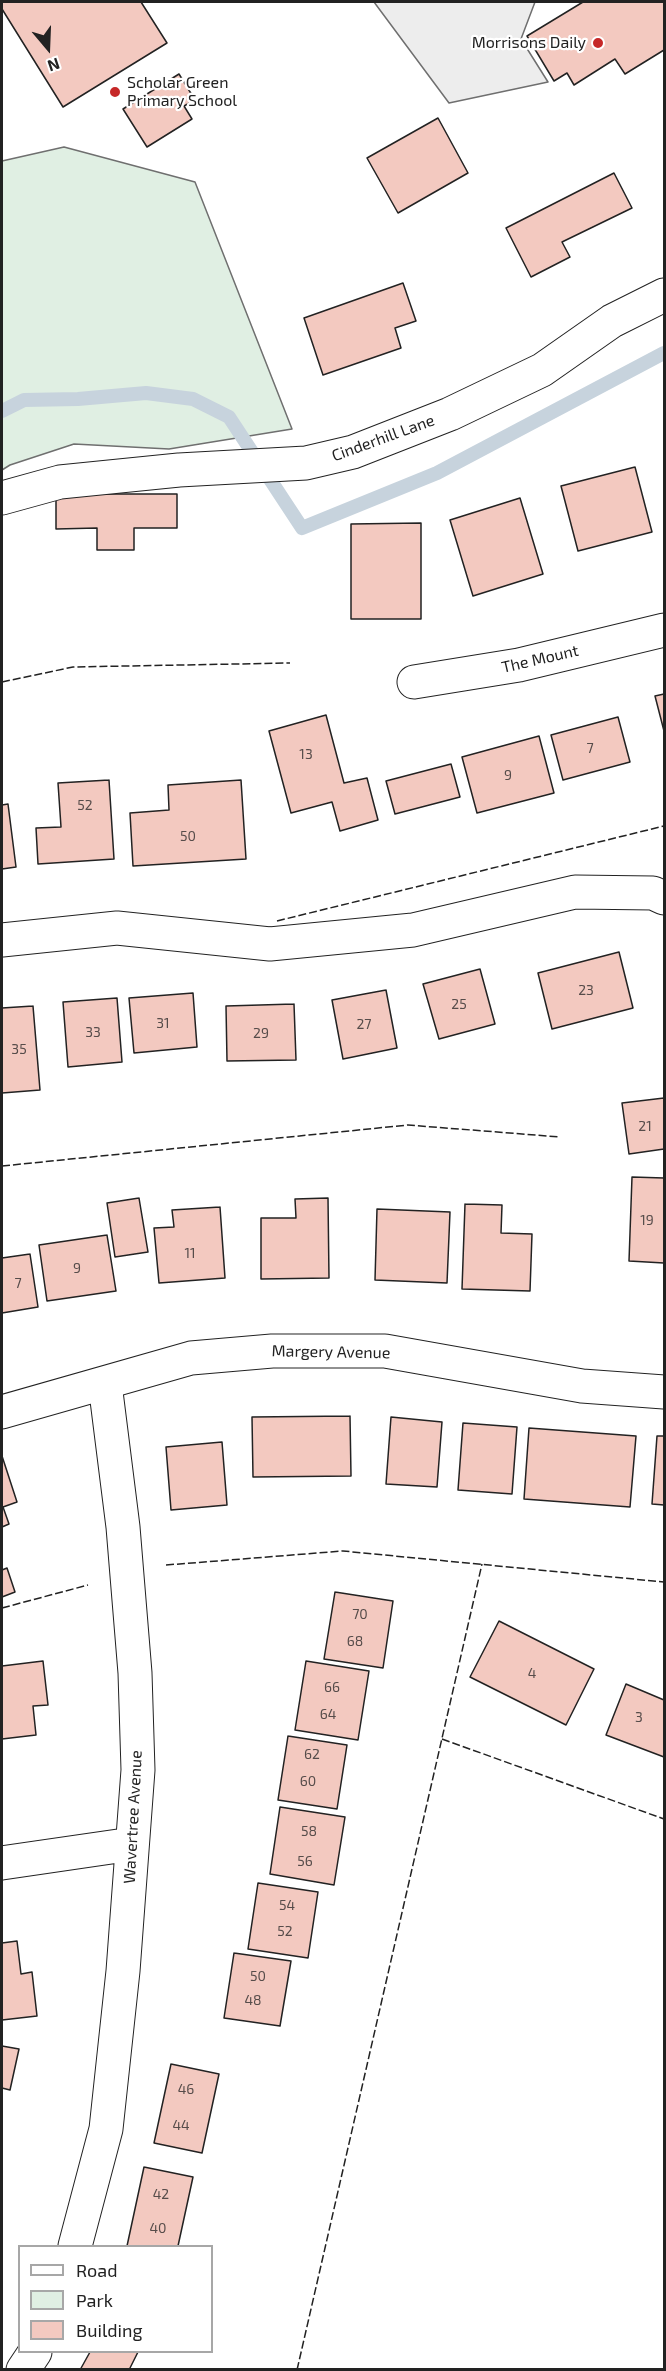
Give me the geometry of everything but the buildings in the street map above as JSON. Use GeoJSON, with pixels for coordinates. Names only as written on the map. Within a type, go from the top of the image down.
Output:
{"type":"FeatureCollection","features":[{"type":"Feature","properties":{"kind":"street","name":"Cinderhill Lane"},"geometry":{"type":"LineString","coordinates":[[2,498],[60,482],[179,470],[306,463],[353,452],[450,414],[542,370],[612,321],[664,295]]}},
{"type":"Feature","properties":{"kind":"street","name":"The Mount"},"geometry":{"type":"LineString","coordinates":[[414,682],[519,665],[664,630]]}},
{"type":"Feature","properties":{"kind":"street"},"geometry":{"type":"LineString","coordinates":[[2,940],[117,928],[270,944],[412,930],[575,892],[652,893],[664,898]]}},
{"type":"Feature","properties":{"kind":"street","name":"Margery Avenue"},"geometry":{"type":"LineString","coordinates":[[2,1412],[191,1358],[272,1351],[385,1351],[582,1386],[664,1392]]}},
{"type":"Feature","properties":{"kind":"street","name":"Wavertree Avenue"},"geometry":{"type":"LineString","coordinates":[[76,2245],[106,2129],[123,1971],[138,1770],[135,1672],[123,1527],[105,1384]]}},
{"type":"Feature","properties":{"kind":"street"},"geometry":{"type":"LineString","coordinates":[[2,1863],[132,1844]]}},
{"type":"Feature","properties":{"kind":"street"},"geometry":{"type":"LineString","coordinates":[[23,2370],[34,2353]]}},
{"type":"Feature","properties":{"kind":"green space"},"geometry":{"type":"Polygon","coordinates":[[[64,147],[195,182],[292,429],[169,449],[74,444],[10,465],[2,470],[2,161],[64,147]]]}},
{"type":"Feature","properties":{"kind":"shaded area"},"geometry":{"type":"Polygon","coordinates":[[[374,2],[535,2],[521,39],[548,82],[449,103],[374,2]]]}},
{"type":"Feature","properties":{"kind":"waterway"},"geometry":{"type":"LineString","coordinates":[[2,411],[24,400],[78,399],[146,393],[193,399],[229,417],[302,528],[437,473],[664,353]]}},
{"type":"Feature","properties":{"kind":"fence"},"geometry":{"type":"LineString","coordinates":[[2,682],[73,667],[290,663]]}},
{"type":"Feature","properties":{"kind":"fence"},"geometry":{"type":"LineString","coordinates":[[277,921],[664,826]]}},
{"type":"Feature","properties":{"kind":"fence"},"geometry":{"type":"LineString","coordinates":[[2,1166],[408,1125],[560,1137]]}},
{"type":"Feature","properties":{"kind":"fence"},"geometry":{"type":"LineString","coordinates":[[166,1565],[343,1551],[664,1582]]}},
{"type":"Feature","properties":{"kind":"fence"},"geometry":{"type":"LineString","coordinates":[[297,2370],[482,1564]]}},
{"type":"Feature","properties":{"kind":"fence"},"geometry":{"type":"LineString","coordinates":[[2,1608],[88,1585]]}},
{"type":"Feature","properties":{"kind":"fence"},"geometry":{"type":"LineString","coordinates":[[442,1739],[664,1819]]}},
{"type":"Feature","properties":{"kind":"place","name":"Morrisons Daily"},"geometry":{"type":"Point","coordinates":[598,43]}},
{"type":"Feature","properties":{"kind":"place","name":"Scholar Green Primary School"},"geometry":{"type":"Point","coordinates":[115,92]}}]}
